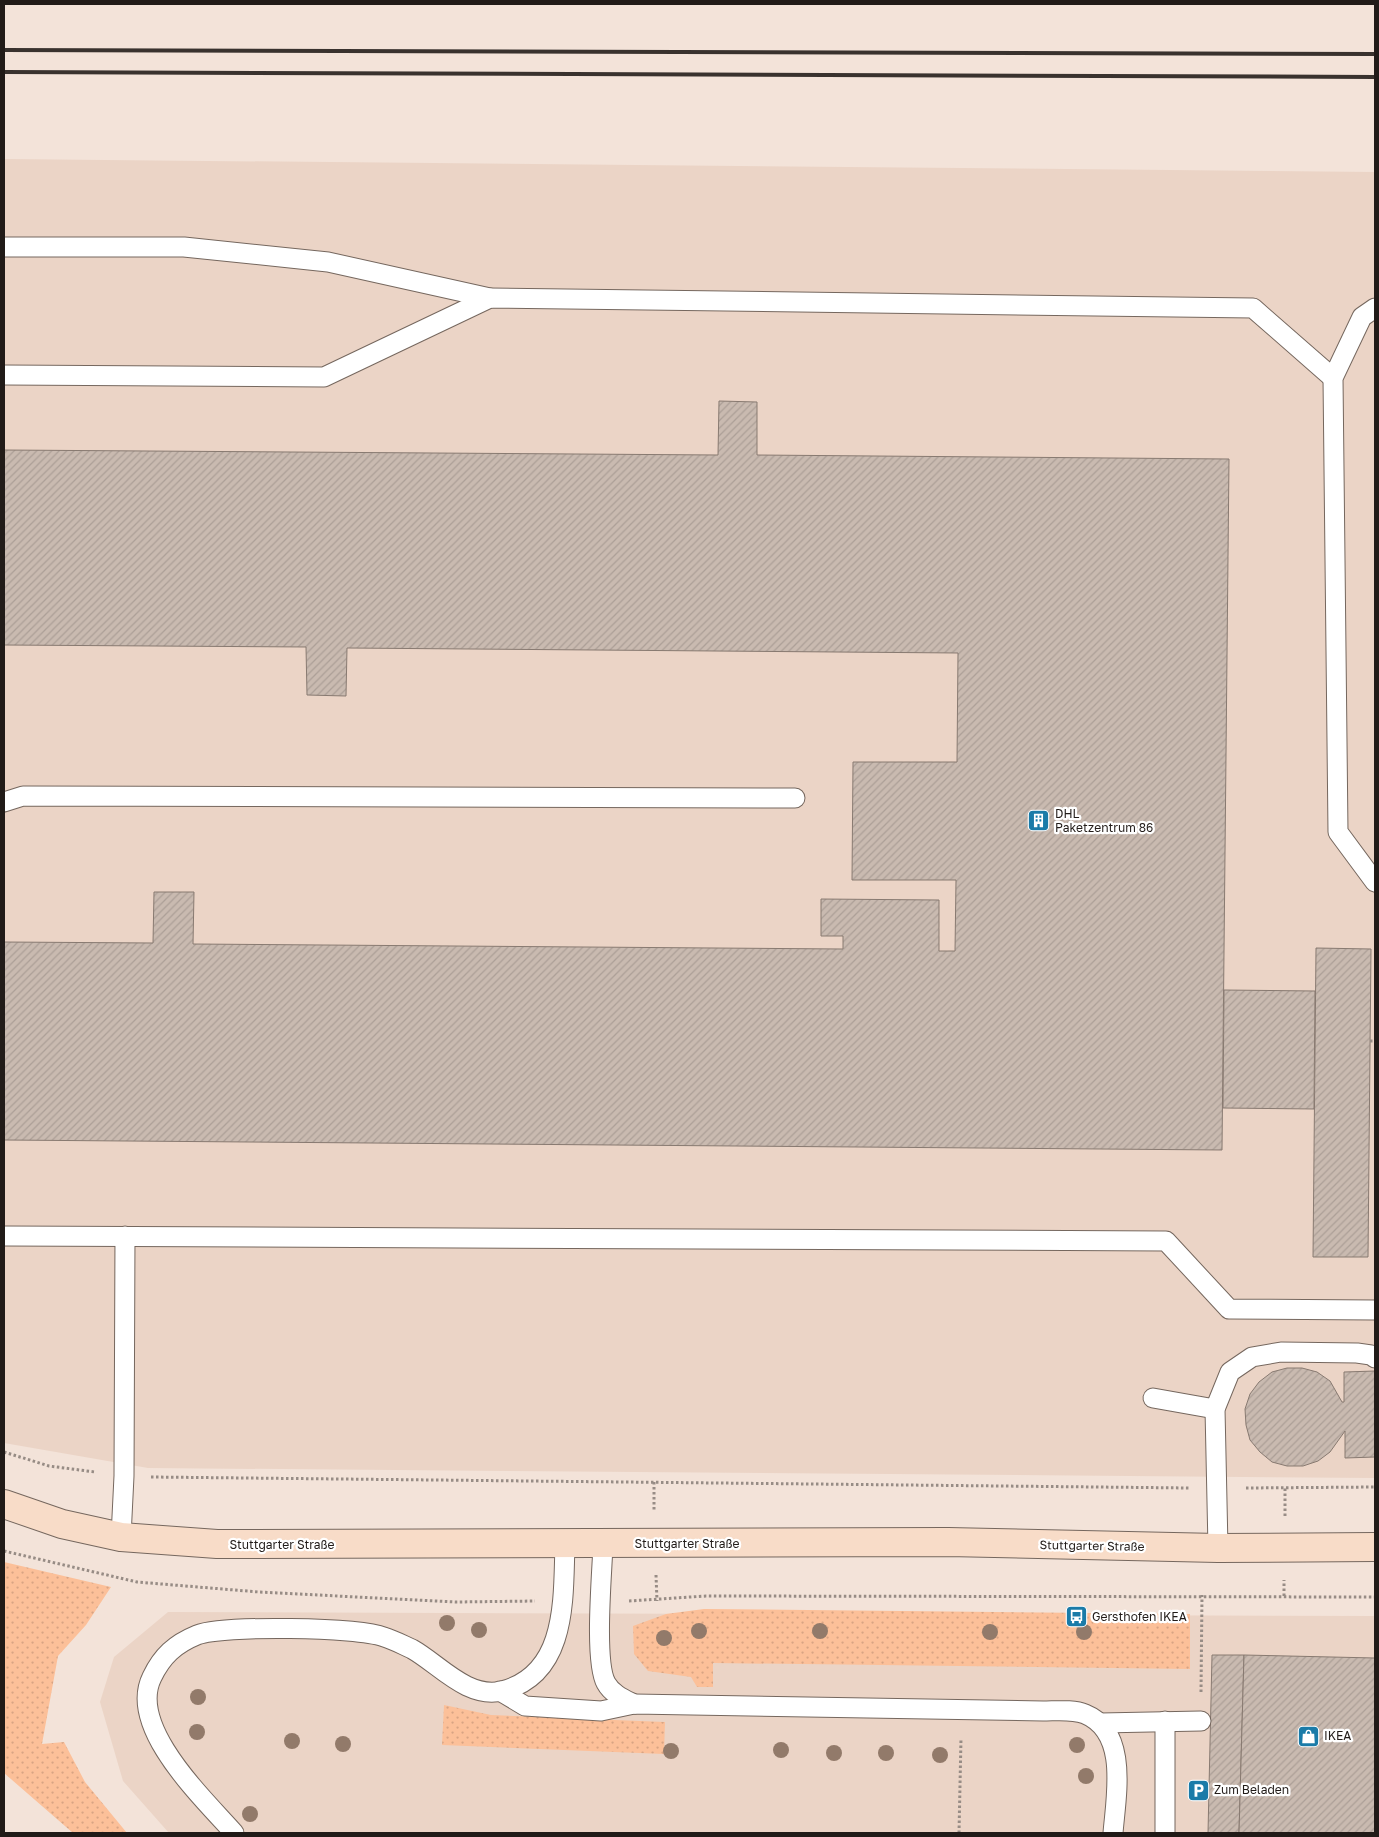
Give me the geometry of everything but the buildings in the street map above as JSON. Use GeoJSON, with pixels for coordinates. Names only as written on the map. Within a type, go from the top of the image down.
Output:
{"type":"FeatureCollection","features":[{"type":"Feature","properties":{"kind":"street","name":"Stuttgarter Straße"},"geometry":{"type":"LineString","coordinates":[[4,1504],[62,1524],[121,1537],[276,1546],[948,1542],[1218,1548],[1375,1546]]}},
{"type":"Feature","properties":{"kind":"lane"},"geometry":{"type":"LineString","coordinates":[[4,247],[184,247],[328,262],[490,298],[1253,308],[1333,378]]}},
{"type":"Feature","properties":{"kind":"lane"},"geometry":{"type":"LineString","coordinates":[[4,375],[324,377],[490,298]]}},
{"type":"Feature","properties":{"kind":"lane"},"geometry":{"type":"LineString","coordinates":[[1375,308],[1362,317],[1333,378],[1338,832],[1375,882]]}},
{"type":"Feature","properties":{"kind":"lane"},"geometry":{"type":"LineString","coordinates":[[4,788],[22,796]]}},
{"type":"Feature","properties":{"kind":"lane"},"geometry":{"type":"LineString","coordinates":[[4,802],[22,796],[795,798]]}},
{"type":"Feature","properties":{"kind":"lane"},"geometry":{"type":"LineString","coordinates":[[4,1236],[1166,1241],[1229,1309],[1375,1310]]}},
{"type":"Feature","properties":{"kind":"lane"},"geometry":{"type":"LineString","coordinates":[[121,1537],[124,1476],[125,1236]]}},
{"type":"Feature","properties":{"kind":"lane"},"geometry":{"type":"LineString","coordinates":[[1218,1548],[1215,1409],[1230,1372],[1252,1357],[1281,1352],[1357,1353],[1371,1355],[1375,1358]]}},
{"type":"Feature","properties":{"kind":"lane"},"geometry":{"type":"LineString","coordinates":[[1153,1398],[1215,1409]]}},
{"type":"Feature","properties":{"kind":"lane"},"geometry":{"type":"LineString","coordinates":[[234,1833],[166,1754],[152,1726],[147,1698],[150,1680],[160,1660],[177,1645],[199,1634],[222,1630],[329,1629],[360,1632],[382,1636],[412,1649],[458,1682],[480,1691],[500,1691],[518,1685],[533,1675],[550,1655],[559,1630],[563,1601],[565,1544]]}},
{"type":"Feature","properties":{"kind":"lane"},"geometry":{"type":"LineString","coordinates":[[603,1544],[602,1663],[606,1683],[617,1695],[634,1704]]}},
{"type":"Feature","properties":{"kind":"lane"},"geometry":{"type":"LineString","coordinates":[[500,1691],[525,1706],[601,1710],[634,1704],[1066,1712],[1084,1714],[1101,1723],[1108,1734],[1116,1757],[1112,1833]]}},
{"type":"Feature","properties":{"kind":"lane"},"geometry":{"type":"LineString","coordinates":[[1165,1721],[1165,1833]]}},
{"type":"Feature","properties":{"kind":"lane"},"geometry":{"type":"LineString","coordinates":[[1101,1723],[1201,1721]]}},
{"type":"Feature","properties":{"kind":"path"},"geometry":{"type":"LineString","coordinates":[[1370,1041],[1375,1041]]}},
{"type":"Feature","properties":{"kind":"path"},"geometry":{"type":"LineString","coordinates":[[4,1452],[49,1466],[124,1476],[209,1479],[1375,1488]]}},
{"type":"Feature","properties":{"kind":"path"},"geometry":{"type":"LineString","coordinates":[[4,1551],[137,1582],[260,1592],[455,1602]]}},
{"type":"Feature","properties":{"kind":"path"},"geometry":{"type":"LineString","coordinates":[[706,1596],[1202,1595],[1375,1597]]}},
{"type":"Feature","properties":{"kind":"path"},"geometry":{"type":"LineString","coordinates":[[1201,1721],[1202,1595]]}},
{"type":"Feature","properties":{"kind":"path"},"geometry":{"type":"LineString","coordinates":[[959,1833],[962,1710]]}},
{"type":"Feature","properties":{"kind":"shaded area"},"geometry":{"type":"Polygon","coordinates":[[[4,159],[1375,172],[1375,1478],[148,1468],[4,1443],[4,159]]]}},
{"type":"Feature","properties":{"kind":"shaded area"},"geometry":{"type":"Polygon","coordinates":[[[4,1562],[111,1587],[86,1625],[58,1656],[42,1744],[64,1742],[85,1782],[127,1833],[73,1833],[4,1773],[4,1562]]]}},
{"type":"Feature","properties":{"kind":"shaded area"},"geometry":{"type":"Polygon","coordinates":[[[704,1609],[1190,1614],[1190,1669],[713,1663],[713,1687],[697,1687],[691,1677],[648,1671],[634,1654],[633,1626],[666,1614],[704,1609]]]}},
{"type":"Feature","properties":{"kind":"shaded area"},"geometry":{"type":"Polygon","coordinates":[[[168,1612],[1375,1616],[1375,1833],[169,1833],[123,1781],[100,1702],[114,1657],[168,1612]]]}},
{"type":"Feature","properties":{"kind":"shaded area"},"geometry":{"type":"Polygon","coordinates":[[[444,1705],[491,1715],[665,1722],[664,1754],[442,1745],[444,1705]]]}},
{"type":"Feature","properties":{"kind":"railway"},"geometry":{"type":"LineString","coordinates":[[4,50],[1375,54]]}},
{"type":"Feature","properties":{"kind":"railway"},"geometry":{"type":"LineString","coordinates":[[4,72],[1375,77]]}},
{"type":"Feature","properties":{"kind":"place","name":"DHL Paketzentrum 86"},"geometry":{"type":"Point","coordinates":[1039,821]}},
{"type":"Feature","properties":{"kind":"place","name":"Gersthofen IKEA"},"geometry":{"type":"Point","coordinates":[1076,1617]}},
{"type":"Feature","properties":{"kind":"place","name":"IKEA"},"geometry":{"type":"Point","coordinates":[1308,1736]}},
{"type":"Feature","properties":{"kind":"place","name":"Zum Beladen"},"geometry":{"type":"Point","coordinates":[1198,1790]}}]}
